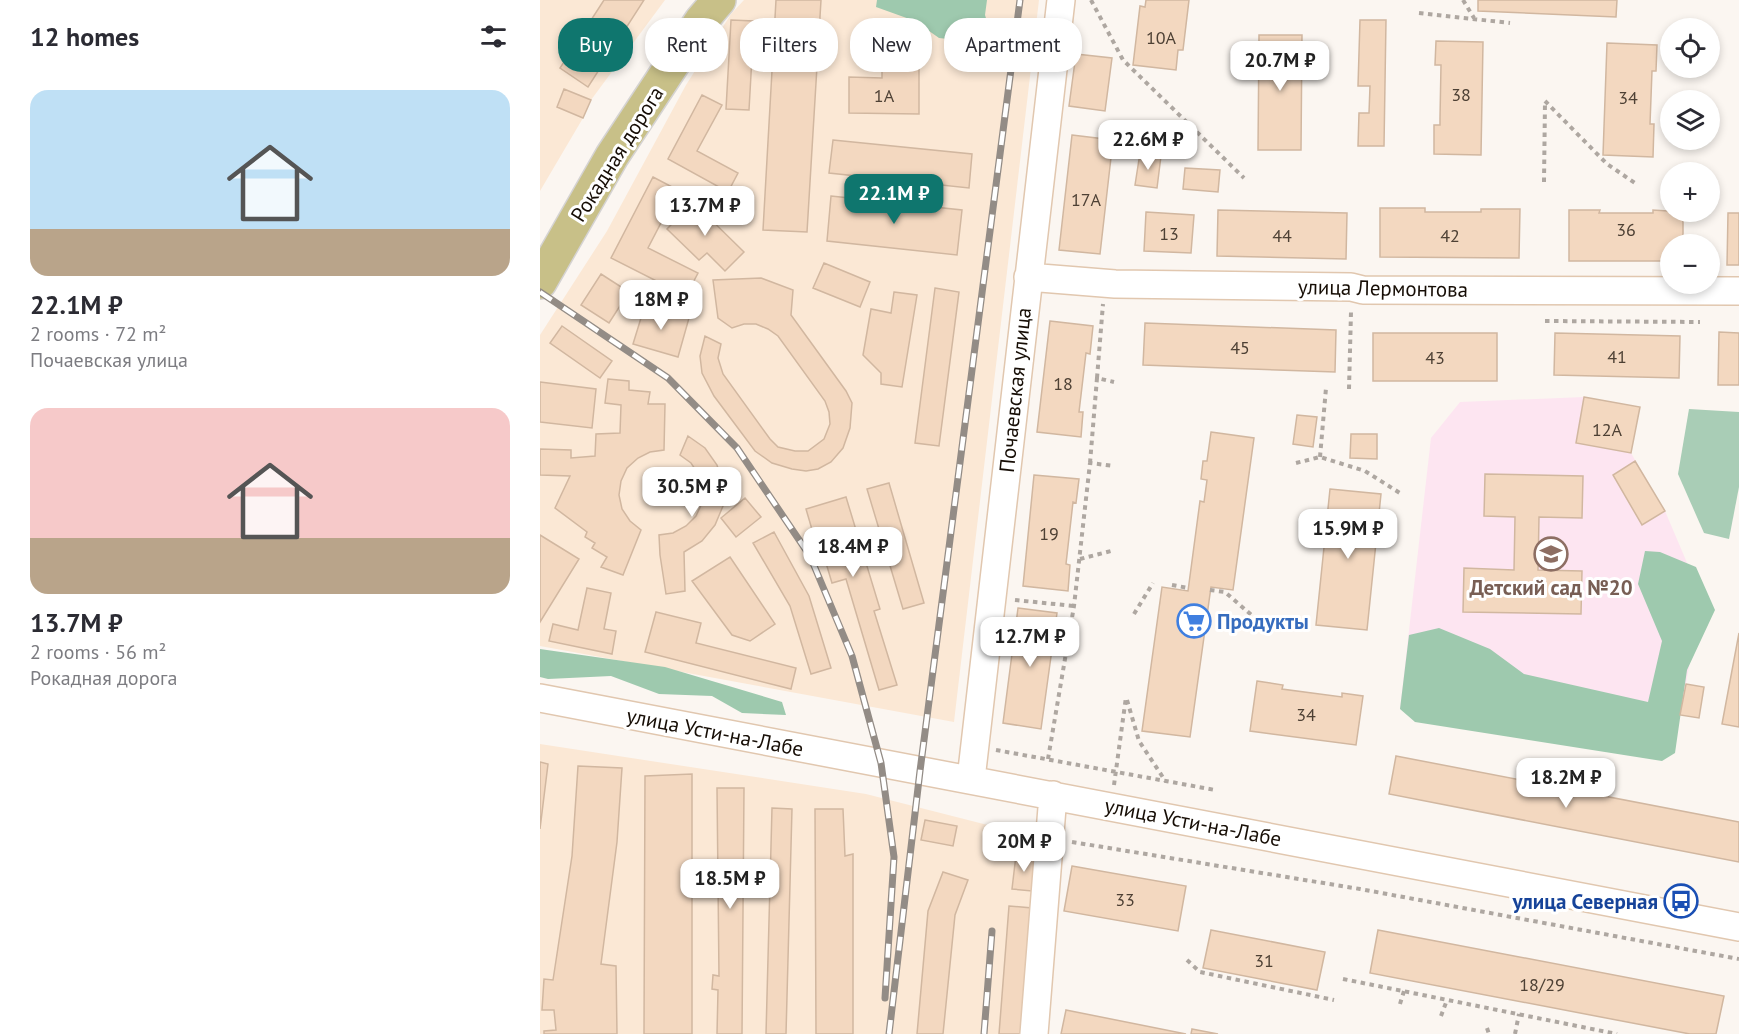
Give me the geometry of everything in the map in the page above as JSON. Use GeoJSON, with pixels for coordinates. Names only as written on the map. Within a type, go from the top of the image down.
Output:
{"type":"FeatureCollection","features":[{"type":"Feature","properties":{"kind":"main road","name":"Рокадная дорога"},"geometry":{"type":"LineString","coordinates":[[540,282],[612,156],[701,21],[719,0]]}},
{"type":"Feature","properties":{"kind":"street","name":"Почаевская улица"},"geometry":{"type":"LineString","coordinates":[[971,779],[1061,0]]}},
{"type":"Feature","properties":{"kind":"street","name":"улица Лермонтова"},"geometry":{"type":"LineString","coordinates":[[1028,277],[1104,284],[1351,287],[1363,290],[1739,291]]}},
{"type":"Feature","properties":{"kind":"street","name":"улица Усти-на-Лабе"},"geometry":{"type":"LineString","coordinates":[[540,698],[1739,927]]}},
{"type":"Feature","properties":{"kind":"street"},"geometry":{"type":"LineString","coordinates":[[1034,1034],[1053,795]]}},
{"type":"Feature","properties":{"kind":"path"},"geometry":{"type":"LineString","coordinates":[[1091,0],[1123,60],[1244,178]]}},
{"type":"Feature","properties":{"kind":"path"},"geometry":{"type":"LineString","coordinates":[[1463,0],[1474,18]]}},
{"type":"Feature","properties":{"kind":"path"},"geometry":{"type":"LineString","coordinates":[[1419,13],[1510,23]]}},
{"type":"Feature","properties":{"kind":"path"},"geometry":{"type":"LineString","coordinates":[[1544,182],[1545,101],[1607,164],[1635,183]]}},
{"type":"Feature","properties":{"kind":"path"},"geometry":{"type":"LineString","coordinates":[[1048,759],[1080,559],[1104,284]]}},
{"type":"Feature","properties":{"kind":"path"},"geometry":{"type":"LineString","coordinates":[[1349,389],[1351,287]]}},
{"type":"Feature","properties":{"kind":"path"},"geometry":{"type":"LineString","coordinates":[[1545,321],[1701,322]]}},
{"type":"Feature","properties":{"kind":"path"},"geometry":{"type":"LineString","coordinates":[[1097,378],[1113,382]]}},
{"type":"Feature","properties":{"kind":"path"},"geometry":{"type":"LineString","coordinates":[[1320,457],[1326,388]]}},
{"type":"Feature","properties":{"kind":"path"},"geometry":{"type":"LineString","coordinates":[[1296,463],[1320,457],[1365,471],[1403,495]]}},
{"type":"Feature","properties":{"kind":"path"},"geometry":{"type":"LineString","coordinates":[[1090,463],[1114,466]]}},
{"type":"Feature","properties":{"kind":"path"},"geometry":{"type":"LineString","coordinates":[[1080,559],[1111,551]]}},
{"type":"Feature","properties":{"kind":"path"},"geometry":{"type":"LineString","coordinates":[[1134,614],[1153,583]]}},
{"type":"Feature","properties":{"kind":"path"},"geometry":{"type":"LineString","coordinates":[[1172,585],[1188,588]]}},
{"type":"Feature","properties":{"kind":"path"},"geometry":{"type":"LineString","coordinates":[[1210,590],[1225,592],[1256,619]]}},
{"type":"Feature","properties":{"kind":"path"},"geometry":{"type":"LineString","coordinates":[[992,597],[1074,606]]}},
{"type":"Feature","properties":{"kind":"path"},"geometry":{"type":"LineString","coordinates":[[1111,806],[1126,697],[1139,741],[1166,782]]}},
{"type":"Feature","properties":{"kind":"path"},"geometry":{"type":"LineString","coordinates":[[975,746],[1215,790]]}},
{"type":"Feature","properties":{"kind":"path"},"geometry":{"type":"LineString","coordinates":[[1050,838],[1360,889],[1739,959]]}},
{"type":"Feature","properties":{"kind":"path"},"geometry":{"type":"LineString","coordinates":[[1187,960],[1200,972],[1334,1000]]}},
{"type":"Feature","properties":{"kind":"path"},"geometry":{"type":"LineString","coordinates":[[1343,979],[1617,1034]]}},
{"type":"Feature","properties":{"kind":"path"},"geometry":{"type":"LineString","coordinates":[[1400,1004],[1404,991]]}},
{"type":"Feature","properties":{"kind":"path"},"geometry":{"type":"LineString","coordinates":[[1441,1016],[1447,1000]]}},
{"type":"Feature","properties":{"kind":"path"},"geometry":{"type":"LineString","coordinates":[[1515,1034],[1519,1014]]}},
{"type":"Feature","properties":{"kind":"path"},"geometry":{"type":"LineString","coordinates":[[1487,1028],[1489,1034]]}},
{"type":"Feature","properties":{"kind":"shaded area"},"geometry":{"type":"Polygon","coordinates":[[[540,0],[665,0],[652,18],[645,18],[645,27],[633,43],[633,18],[558,18],[558,72],[612,72],[591,100],[583,118],[540,191],[540,0]]]}},
{"type":"Feature","properties":{"kind":"shaded area"},"geometry":{"type":"Polygon","coordinates":[[[744,0],[1039,0],[1037,18],[944,18],[944,72],[1031,72],[954,722],[540,646],[540,335],[607,231],[694,72],[728,72],[728,19],[744,0]]]}},
{"type":"Feature","properties":{"kind":"shaded area","name":"Детский сад №20"},"geometry":{"type":"Polygon","coordinates":[[[1584,397],[1576,443],[1631,453],[1665,511],[1702,598],[1680,715],[1400,709],[1431,438],[1460,402],[1584,397]]]}},
{"type":"Feature","properties":{"kind":"shaded area"},"geometry":{"type":"Polygon","coordinates":[[[540,744],[866,794],[1042,839],[1028,1034],[540,1034],[540,744]]]}},
{"type":"Feature","properties":{"kind":"green space"},"geometry":{"type":"Polygon","coordinates":[[[877,0],[987,0],[986,18],[944,18],[944,39],[932,33],[932,18],[907,18],[876,7],[877,0]]]}},
{"type":"Feature","properties":{"kind":"green space"},"geometry":{"type":"Polygon","coordinates":[[[1689,409],[1739,412],[1739,487],[1729,539],[1704,533],[1678,474],[1689,409]]]}},
{"type":"Feature","properties":{"kind":"green space"},"geometry":{"type":"Polygon","coordinates":[[[1645,551],[1660,552],[1696,567],[1715,610],[1687,670],[1675,753],[1662,761],[1415,722],[1400,709],[1409,635],[1439,628],[1490,649],[1524,674],[1648,702],[1662,641],[1638,584],[1645,551]]]}},
{"type":"Feature","properties":{"kind":"green space"},"geometry":{"type":"Polygon","coordinates":[[[540,649],[665,667],[782,702],[786,715],[742,713],[712,696],[659,694],[611,676],[548,679],[540,677],[540,649]]]}},
{"type":"Feature","properties":{"kind":"building"},"geometry":{"type":"Polygon","coordinates":[[[604,0],[644,0],[632,18],[592,18],[604,0]]]}},
{"type":"Feature","properties":{"kind":"building"},"geometry":{"type":"Polygon","coordinates":[[[776,0],[821,0],[820,18],[775,18],[776,0]]]}},
{"type":"Feature","properties":{"kind":"building"},"geometry":{"type":"Polygon","coordinates":[[[1146,0],[1189,0],[1183,50],[1178,50],[1176,70],[1133,65],[1140,6],[1145,7],[1146,0]]]}},
{"type":"Feature","properties":{"kind":"building"},"geometry":{"type":"Polygon","coordinates":[[[1478,0],[1617,0],[1616,17],[1478,11],[1478,0]]]}},
{"type":"Feature","properties":{"kind":"building"},"geometry":{"type":"Polygon","coordinates":[[[731,20],[740,20],[740,72],[751,72],[749,110],[726,109],[731,20]]]}},
{"type":"Feature","properties":{"kind":"building"},"geometry":{"type":"Polygon","coordinates":[[[1360,20],[1386,20],[1384,146],[1358,146],[1359,113],[1369,113],[1370,86],[1358,86],[1360,20]]]}},
{"type":"Feature","properties":{"kind":"building"},"geometry":{"type":"Polygon","coordinates":[[[1259,35],[1302,35],[1301,150],[1258,150],[1259,35]]]}},
{"type":"Feature","properties":{"kind":"building"},"geometry":{"type":"Polygon","coordinates":[[[1436,41],[1483,42],[1481,155],[1434,154],[1434,125],[1440,125],[1441,65],[1435,65],[1436,41]]]}},
{"type":"Feature","properties":{"kind":"building"},"geometry":{"type":"Polygon","coordinates":[[[1607,43],[1657,45],[1656,71],[1652,71],[1650,124],[1654,124],[1653,157],[1603,155],[1607,43]]]}},
{"type":"Feature","properties":{"kind":"building"},"geometry":{"type":"Polygon","coordinates":[[[1082,55],[1112,58],[1105,111],[1069,106],[1074,72],[1082,72],[1082,55]]]}},
{"type":"Feature","properties":{"kind":"building"},"geometry":{"type":"Polygon","coordinates":[[[566,72],[598,72],[588,87],[566,72]]]}},
{"type":"Feature","properties":{"kind":"building"},"geometry":{"type":"Polygon","coordinates":[[[772,72],[817,72],[807,232],[763,230],[772,72]]]}},
{"type":"Feature","properties":{"kind":"building"},"geometry":{"type":"Polygon","coordinates":[[[882,72],[919,72],[919,114],[849,113],[849,77],[882,78],[882,72]]]}},
{"type":"Feature","properties":{"kind":"building"},"geometry":{"type":"Polygon","coordinates":[[[564,89],[591,100],[583,118],[557,107],[564,89]]]}},
{"type":"Feature","properties":{"kind":"building"},"geometry":{"type":"Polygon","coordinates":[[[702,95],[722,105],[697,151],[738,173],[728,192],[668,159],[702,95]]]}},
{"type":"Feature","properties":{"kind":"building"},"geometry":{"type":"Polygon","coordinates":[[[1072,135],[1113,140],[1100,254],[1059,250],[1072,135]]]}},
{"type":"Feature","properties":{"kind":"building"},"geometry":{"type":"Polygon","coordinates":[[[833,140],[972,154],[969,188],[829,173],[833,140]]]}},
{"type":"Feature","properties":{"kind":"building"},"geometry":{"type":"Polygon","coordinates":[[[1140,153],[1161,156],[1157,188],[1135,185],[1140,153]]]}},
{"type":"Feature","properties":{"kind":"building"},"geometry":{"type":"Polygon","coordinates":[[[1185,168],[1220,170],[1218,192],[1183,189],[1185,168]]]}},
{"type":"Feature","properties":{"kind":"building"},"geometry":{"type":"Polygon","coordinates":[[[653,177],[678,190],[648,248],[698,273],[686,296],[611,258],[653,177]]]}},
{"type":"Feature","properties":{"kind":"building"},"geometry":{"type":"Polygon","coordinates":[[[831,196],[962,210],[957,255],[827,241],[831,196]]]}},
{"type":"Feature","properties":{"kind":"building"},"geometry":{"type":"Polygon","coordinates":[[[693,202],[744,252],[725,271],[707,253],[699,260],[667,229],[693,202]]]}},
{"type":"Feature","properties":{"kind":"building"},"geometry":{"type":"Polygon","coordinates":[[[1380,208],[1425,208],[1425,212],[1520,209],[1519,258],[1380,257],[1380,208]]]}},
{"type":"Feature","properties":{"kind":"building"},"geometry":{"type":"Polygon","coordinates":[[[1218,210],[1347,213],[1346,259],[1217,256],[1218,210]]]}},
{"type":"Feature","properties":{"kind":"building"},"geometry":{"type":"Polygon","coordinates":[[[1569,210],[1600,210],[1599,213],[1653,213],[1653,210],[1660,210],[1660,222],[1683,222],[1683,234],[1660,234],[1660,261],[1569,261],[1569,210]]]}},
{"type":"Feature","properties":{"kind":"building"},"geometry":{"type":"Polygon","coordinates":[[[1146,212],[1194,215],[1191,253],[1144,251],[1146,212]]]}},
{"type":"Feature","properties":{"kind":"building"},"geometry":{"type":"Polygon","coordinates":[[[1728,213],[1739,213],[1739,265],[1727,265],[1728,213]]]}},
{"type":"Feature","properties":{"kind":"building"},"geometry":{"type":"Polygon","coordinates":[[[824,263],[870,282],[860,307],[813,288],[824,263]]]}},
{"type":"Feature","properties":{"kind":"building"},"geometry":{"type":"Polygon","coordinates":[[[601,274],[629,292],[609,323],[581,305],[601,274]]]}},
{"type":"Feature","properties":{"kind":"building"},"geometry":{"type":"Polygon","coordinates":[[[761,278],[793,290],[791,315],[846,391],[852,403],[850,428],[843,448],[831,462],[818,469],[806,471],[792,469],[772,463],[755,451],[714,396],[702,373],[700,356],[705,336],[721,344],[718,358],[723,374],[778,447],[808,451],[824,439],[830,424],[825,401],[778,336],[756,324],[744,324],[732,328],[718,318],[713,280],[761,278]]]}},
{"type":"Feature","properties":{"kind":"building"},"geometry":{"type":"Polygon","coordinates":[[[935,288],[959,292],[939,446],[915,443],[935,288]]]}},
{"type":"Feature","properties":{"kind":"building"},"geometry":{"type":"Polygon","coordinates":[[[894,292],[917,295],[902,387],[881,384],[881,373],[863,355],[871,309],[891,313],[894,292]]]}},
{"type":"Feature","properties":{"kind":"building"},"geometry":{"type":"Polygon","coordinates":[[[645,305],[689,318],[678,357],[633,344],[645,305]]]}},
{"type":"Feature","properties":{"kind":"building"},"geometry":{"type":"Polygon","coordinates":[[[1050,321],[1093,326],[1090,354],[1086,353],[1079,412],[1083,412],[1081,437],[1037,432],[1050,321]]]}},
{"type":"Feature","properties":{"kind":"building"},"geometry":{"type":"Polygon","coordinates":[[[1145,323],[1336,330],[1335,372],[1143,365],[1145,323]]]}},
{"type":"Feature","properties":{"kind":"building"},"geometry":{"type":"Polygon","coordinates":[[[562,326],[612,361],[600,378],[550,343],[562,326]]]}},
{"type":"Feature","properties":{"kind":"building"},"geometry":{"type":"Polygon","coordinates":[[[1719,332],[1739,333],[1739,385],[1718,385],[1719,332]]]}},
{"type":"Feature","properties":{"kind":"building"},"geometry":{"type":"Polygon","coordinates":[[[1373,333],[1497,333],[1497,381],[1373,381],[1373,333]]]}},
{"type":"Feature","properties":{"kind":"building"},"geometry":{"type":"Polygon","coordinates":[[[1555,333],[1680,336],[1679,378],[1554,375],[1555,333]]]}},
{"type":"Feature","properties":{"kind":"building"},"geometry":{"type":"Polygon","coordinates":[[[608,379],[629,381],[629,390],[650,392],[648,404],[665,404],[664,450],[650,452],[638,458],[627,468],[621,481],[619,495],[622,509],[630,521],[641,530],[623,575],[601,567],[607,557],[592,548],[595,543],[585,537],[587,532],[555,508],[570,476],[540,475],[540,449],[571,450],[571,458],[595,456],[596,434],[620,433],[621,405],[605,403],[608,379]]]}},
{"type":"Feature","properties":{"kind":"building"},"geometry":{"type":"Polygon","coordinates":[[[540,382],[596,389],[592,428],[540,422],[540,382]]]}},
{"type":"Feature","properties":{"kind":"building"},"geometry":{"type":"Polygon","coordinates":[[[1584,397],[1640,407],[1631,453],[1576,443],[1584,397]]]}},
{"type":"Feature","properties":{"kind":"building"},"geometry":{"type":"Polygon","coordinates":[[[1297,415],[1317,417],[1313,447],[1293,444],[1297,415]]]}},
{"type":"Feature","properties":{"kind":"building"},"geometry":{"type":"Polygon","coordinates":[[[1211,432],[1254,438],[1233,590],[1211,587],[1190,737],[1142,731],[1162,587],[1188,591],[1200,501],[1204,502],[1207,480],[1201,479],[1203,461],[1207,461],[1211,432]]]}},
{"type":"Feature","properties":{"kind":"building"},"geometry":{"type":"Polygon","coordinates":[[[1351,434],[1377,434],[1377,459],[1350,458],[1351,434]]]}},
{"type":"Feature","properties":{"kind":"building"},"geometry":{"type":"Polygon","coordinates":[[[688,436],[705,448],[717,465],[723,485],[723,506],[715,525],[702,541],[684,552],[685,591],[666,594],[659,535],[673,533],[686,526],[696,516],[702,503],[703,489],[699,475],[691,463],[680,455],[688,436]]]}},
{"type":"Feature","properties":{"kind":"building"},"geometry":{"type":"Polygon","coordinates":[[[1635,461],[1665,511],[1642,525],[1613,475],[1635,461]]]}},
{"type":"Feature","properties":{"kind":"building"},"geometry":{"type":"Polygon","coordinates":[[[1485,474],[1583,476],[1582,518],[1539,517],[1538,570],[1582,571],[1581,614],[1463,612],[1464,568],[1514,570],[1515,517],[1484,516],[1485,474]]]}},
{"type":"Feature","properties":{"kind":"building"},"geometry":{"type":"Polygon","coordinates":[[[1034,475],[1079,479],[1076,503],[1073,502],[1066,564],[1070,565],[1068,591],[1023,586],[1034,475]]]}},
{"type":"Feature","properties":{"kind":"building"},"geometry":{"type":"Polygon","coordinates":[[[889,483],[924,603],[903,609],[867,489],[889,483]]]}},
{"type":"Feature","properties":{"kind":"building"},"geometry":{"type":"Polygon","coordinates":[[[1330,489],[1381,494],[1367,630],[1316,625],[1330,489]]]}},
{"type":"Feature","properties":{"kind":"building"},"geometry":{"type":"Polygon","coordinates":[[[846,497],[880,609],[874,611],[897,685],[879,690],[846,579],[832,583],[826,563],[841,559],[837,545],[818,550],[806,509],[846,497]]]}},
{"type":"Feature","properties":{"kind":"building"},"geometry":{"type":"Polygon","coordinates":[[[745,498],[761,517],[736,537],[721,518],[745,498]]]}},
{"type":"Feature","properties":{"kind":"building"},"geometry":{"type":"Polygon","coordinates":[[[774,532],[809,596],[831,668],[811,674],[790,606],[753,543],[774,532]]]}},
{"type":"Feature","properties":{"kind":"building"},"geometry":{"type":"Polygon","coordinates":[[[540,535],[579,559],[540,622],[540,535]]]}},
{"type":"Feature","properties":{"kind":"building"},"geometry":{"type":"Polygon","coordinates":[[[730,557],[775,624],[750,641],[732,635],[692,581],[730,557]]]}},
{"type":"Feature","properties":{"kind":"building"},"geometry":{"type":"Polygon","coordinates":[[[587,588],[611,593],[604,629],[616,631],[612,654],[549,641],[553,624],[578,630],[587,588]]]}},
{"type":"Feature","properties":{"kind":"building"},"geometry":{"type":"Polygon","coordinates":[[[1018,608],[1057,613],[1041,729],[1003,723],[1018,608]]]}},
{"type":"Feature","properties":{"kind":"building"},"geometry":{"type":"Polygon","coordinates":[[[656,612],[701,623],[696,643],[796,668],[791,689],[645,652],[656,612]]]}},
{"type":"Feature","properties":{"kind":"building"},"geometry":{"type":"Polygon","coordinates":[[[1739,633],[1739,727],[1722,724],[1739,633]]]}},
{"type":"Feature","properties":{"kind":"building"},"geometry":{"type":"Polygon","coordinates":[[[1257,681],[1283,685],[1282,689],[1342,697],[1342,693],[1363,696],[1356,745],[1250,731],[1257,681]]]}},
{"type":"Feature","properties":{"kind":"building"},"geometry":{"type":"Polygon","coordinates":[[[1686,684],[1704,687],[1699,718],[1680,715],[1686,684]]]}},
{"type":"Feature","properties":{"kind":"building"},"geometry":{"type":"Polygon","coordinates":[[[1396,756],[1739,822],[1739,862],[1389,794],[1396,756]]]}},
{"type":"Feature","properties":{"kind":"building"},"geometry":{"type":"Polygon","coordinates":[[[540,762],[548,764],[540,829],[540,762]]]}},
{"type":"Feature","properties":{"kind":"building"},"geometry":{"type":"Polygon","coordinates":[[[578,766],[622,768],[617,842],[601,964],[616,966],[617,1034],[544,1034],[544,1031],[556,1030],[554,1010],[542,1010],[544,979],[553,980],[572,856],[578,766]]]}},
{"type":"Feature","properties":{"kind":"building"},"geometry":{"type":"Polygon","coordinates":[[[692,774],[692,1034],[644,1034],[645,776],[692,774]]]}},
{"type":"Feature","properties":{"kind":"building"},"geometry":{"type":"Polygon","coordinates":[[[717,788],[744,788],[742,1034],[717,1034],[718,990],[712,989],[713,975],[719,976],[717,788]]]}},
{"type":"Feature","properties":{"kind":"building"},"geometry":{"type":"Polygon","coordinates":[[[772,808],[792,809],[786,1034],[766,1034],[772,808]]]}},
{"type":"Feature","properties":{"kind":"building"},"geometry":{"type":"Polygon","coordinates":[[[815,809],[843,809],[845,856],[853,854],[853,1034],[816,1034],[815,809]]]}},
{"type":"Feature","properties":{"kind":"building"},"geometry":{"type":"Polygon","coordinates":[[[925,820],[957,826],[953,846],[921,840],[925,820]]]}},
{"type":"Feature","properties":{"kind":"building"},"geometry":{"type":"Polygon","coordinates":[[[1016,855],[1035,857],[1032,891],[1012,889],[1016,855]]]}},
{"type":"Feature","properties":{"kind":"building"},"geometry":{"type":"Polygon","coordinates":[[[1072,866],[1186,886],[1178,931],[1064,911],[1072,866]]]}},
{"type":"Feature","properties":{"kind":"building"},"geometry":{"type":"Polygon","coordinates":[[[943,872],[968,880],[955,915],[943,1034],[917,1034],[928,911],[943,872]]]}},
{"type":"Feature","properties":{"kind":"building"},"geometry":{"type":"Polygon","coordinates":[[[1009,906],[1032,908],[1022,1034],[999,1034],[1009,906]]]}},
{"type":"Feature","properties":{"kind":"building"},"geometry":{"type":"Polygon","coordinates":[[[1211,930],[1325,952],[1317,990],[1203,968],[1211,930]]]}},
{"type":"Feature","properties":{"kind":"building"},"geometry":{"type":"Polygon","coordinates":[[[1378,930],[1724,996],[1716,1034],[1690,1034],[1370,973],[1378,930]]]}},
{"type":"Feature","properties":{"kind":"building"},"geometry":{"type":"Polygon","coordinates":[[[1066,1010],[1186,1034],[1061,1034],[1066,1010]]]}},
{"type":"Feature","properties":{"kind":"building"},"geometry":{"type":"Polygon","coordinates":[[[1192,1029],[1218,1034],[1191,1034],[1192,1029]]]}},
{"type":"Feature","properties":{"kind":"railway"},"geometry":{"type":"LineString","coordinates":[[889,1034],[920,771],[1020,0]]}},
{"type":"Feature","properties":{"kind":"railway"},"geometry":{"type":"LineString","coordinates":[[540,292],[668,378],[737,448],[810,556],[852,656],[881,763],[894,857],[885,998]]}},
{"type":"Feature","properties":{"kind":"railway"},"geometry":{"type":"LineString","coordinates":[[984,1034],[992,931]]}},
{"type":"Feature","properties":{"kind":"place","name":"Детский сад №20"},"geometry":{"type":"Point","coordinates":[1551,554]}},
{"type":"Feature","properties":{"kind":"place","name":"Продукты"},"geometry":{"type":"Point","coordinates":[1194,621]}},
{"type":"Feature","properties":{"kind":"place","name":"улица Северная"},"geometry":{"type":"Point","coordinates":[1681,901]}}]}
